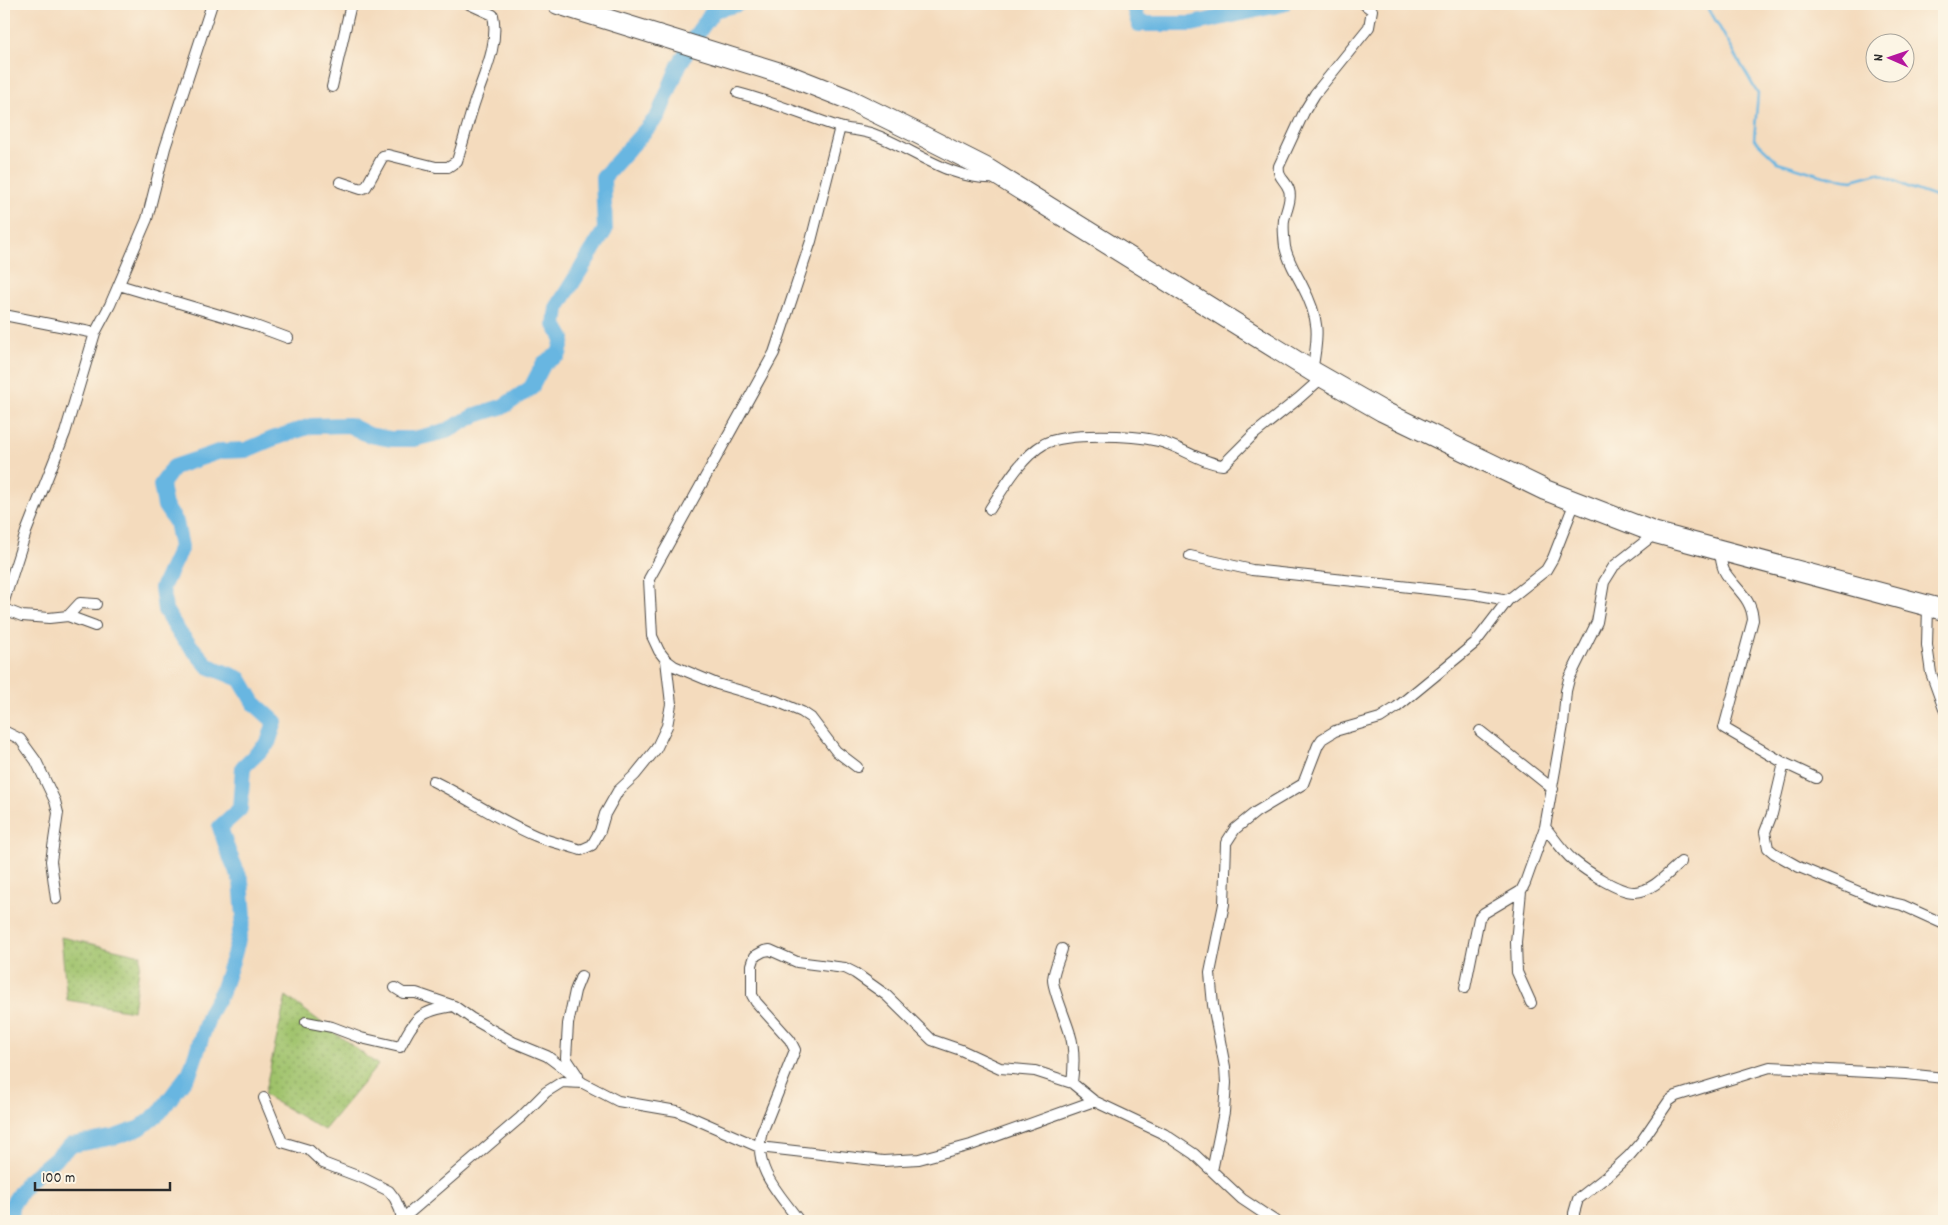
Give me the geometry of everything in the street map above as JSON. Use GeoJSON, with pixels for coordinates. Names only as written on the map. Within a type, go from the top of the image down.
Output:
{"type":"FeatureCollection","features":[{"type":"Feature","properties":{"kind":"highway"},"geometry":{"type":"LineString","coordinates":[[558,4],[790,76],[848,99],[904,126],[1001,178],[1318,374],[1382,411],[1545,490],[1656,533],[1936,608]]}},
{"type":"Feature","properties":{"kind":"street"},"geometry":{"type":"LineString","coordinates":[[4,601],[26,532],[65,433],[95,334],[147,219],[168,140],[212,4]]}},
{"type":"Feature","properties":{"kind":"street"},"geometry":{"type":"LineString","coordinates":[[332,87],[351,4]]}},
{"type":"Feature","properties":{"kind":"street"},"geometry":{"type":"LineString","coordinates":[[340,182],[361,189],[366,187],[379,160],[383,156],[388,155],[436,167],[448,167],[457,160],[484,80],[492,48],[495,23],[493,15],[469,4]]}},
{"type":"Feature","properties":{"kind":"street"},"geometry":{"type":"LineString","coordinates":[[990,508],[1017,468],[1044,444],[1071,436],[1110,436],[1158,441],[1223,465],[1253,435],[1298,399],[1318,374],[1316,320],[1308,296],[1287,256],[1284,221],[1290,199],[1289,190],[1278,172],[1304,112],[1315,94],[1369,28],[1372,10],[1364,4]]}},
{"type":"Feature","properties":{"kind":"street"},"geometry":{"type":"LineString","coordinates":[[738,93],[840,127],[872,134],[959,175],[982,179],[1001,178]]}},
{"type":"Feature","properties":{"kind":"street"},"geometry":{"type":"LineString","coordinates":[[840,127],[811,241],[774,353],[649,579],[652,636],[659,651],[666,660],[674,666],[717,684],[776,701],[802,712],[811,718],[836,751],[857,767]]}},
{"type":"Feature","properties":{"kind":"street"},"geometry":{"type":"LineString","coordinates":[[119,284],[253,325],[288,338]]}},
{"type":"Feature","properties":{"kind":"street"},"geometry":{"type":"LineString","coordinates":[[4,315],[95,334]]}},
{"type":"Feature","properties":{"kind":"street"},"geometry":{"type":"LineString","coordinates":[[1212,1170],[1224,1112],[1226,1084],[1225,1067],[1213,1005],[1210,973],[1224,904],[1226,843],[1235,829],[1256,812],[1303,784],[1322,739],[1335,731],[1380,718],[1474,643],[1508,600],[1546,570],[1553,558],[1575,502]]}},
{"type":"Feature","properties":{"kind":"street"},"geometry":{"type":"LineString","coordinates":[[1531,1003],[1517,972],[1516,942],[1521,891],[1545,827],[1553,789],[1569,679],[1598,622],[1604,582],[1614,566],[1656,533]]}},
{"type":"Feature","properties":{"kind":"street"},"geometry":{"type":"LineString","coordinates":[[1720,551],[1725,572],[1748,600],[1753,620],[1724,728],[1784,763],[1816,778]]}},
{"type":"Feature","properties":{"kind":"street"},"geometry":{"type":"LineString","coordinates":[[1190,556],[1252,570],[1464,593],[1508,600]]}},
{"type":"Feature","properties":{"kind":"street"},"geometry":{"type":"LineString","coordinates":[[68,616],[80,603],[96,604]]}},
{"type":"Feature","properties":{"kind":"street"},"geometry":{"type":"LineString","coordinates":[[1936,608],[1927,645],[1931,673],[1944,709]]}},
{"type":"Feature","properties":{"kind":"street"},"geometry":{"type":"LineString","coordinates":[[4,609],[22,616],[48,618],[68,616],[94,626]]}},
{"type":"Feature","properties":{"kind":"street"},"geometry":{"type":"LineString","coordinates":[[433,781],[467,798],[501,819],[538,837],[581,850],[592,845],[605,814],[618,791],[635,775],[656,749],[667,726],[671,704],[666,660]]}},
{"type":"Feature","properties":{"kind":"street"},"geometry":{"type":"LineString","coordinates":[[4,731],[20,739],[36,760],[55,801],[58,813],[51,860],[56,899]]}},
{"type":"Feature","properties":{"kind":"street"},"geometry":{"type":"LineString","coordinates":[[1480,731],[1553,789]]}},
{"type":"Feature","properties":{"kind":"street"},"geometry":{"type":"LineString","coordinates":[[1784,763],[1772,814],[1765,832],[1768,848],[1799,867],[1876,898],[1902,905],[1944,924]]}},
{"type":"Feature","properties":{"kind":"street"},"geometry":{"type":"LineString","coordinates":[[1545,827],[1572,860],[1619,888],[1635,892],[1642,890],[1659,882],[1681,862]]}},
{"type":"Feature","properties":{"kind":"street"},"geometry":{"type":"LineString","coordinates":[[1466,988],[1479,918],[1484,913],[1521,891]]}},
{"type":"Feature","properties":{"kind":"street"},"geometry":{"type":"LineString","coordinates":[[1062,949],[1052,979],[1071,1036],[1074,1067],[1072,1084]]}},
{"type":"Feature","properties":{"kind":"street"},"geometry":{"type":"LineString","coordinates":[[798,1221],[772,1186],[764,1167],[759,1147],[761,1135],[795,1050],[790,1040],[752,995],[752,965],[755,956],[770,950],[797,962],[845,968],[855,973],[886,995],[932,1040],[961,1050],[1000,1068],[1035,1071],[1072,1084],[1094,1101],[1164,1134],[1194,1154],[1242,1199],[1275,1221]]}},
{"type":"Feature","properties":{"kind":"street"},"geometry":{"type":"LineString","coordinates":[[581,976],[575,991],[568,1024],[566,1058],[583,1083]]}},
{"type":"Feature","properties":{"kind":"street"},"geometry":{"type":"LineString","coordinates":[[395,988],[403,992],[416,992],[454,1006],[513,1042],[547,1056],[583,1083],[618,1101],[677,1111],[759,1147],[883,1161],[919,1159],[970,1145],[1094,1101]]}},
{"type":"Feature","properties":{"kind":"street"},"geometry":{"type":"LineString","coordinates":[[306,1022],[332,1027],[361,1038],[400,1047],[412,1024],[423,1013],[454,1006]]}},
{"type":"Feature","properties":{"kind":"street"},"geometry":{"type":"LineString","coordinates":[[1574,1221],[1578,1199],[1629,1156],[1669,1101],[1676,1096],[1770,1067],[1906,1074],[1944,1078]]}},
{"type":"Feature","properties":{"kind":"street"},"geometry":{"type":"LineString","coordinates":[[264,1098],[282,1142],[309,1150],[324,1163],[389,1191],[398,1204],[401,1220],[520,1118],[546,1092],[562,1082],[583,1083]]}},
{"type":"Feature","properties":{"kind":"green space"},"geometry":{"type":"Polygon","coordinates":[[[61,937],[141,955],[133,1011],[67,1000],[61,937]]]}},
{"type":"Feature","properties":{"kind":"green space"},"geometry":{"type":"Polygon","coordinates":[[[286,996],[378,1065],[324,1130],[264,1095],[286,996]]]}},
{"type":"Feature","properties":{"kind":"waterway"},"geometry":{"type":"LineString","coordinates":[[694,38],[714,10],[738,4]]}},
{"type":"Feature","properties":{"kind":"waterway"},"geometry":{"type":"LineString","coordinates":[[1133,4],[1139,24],[1192,24],[1283,4]]}},
{"type":"Feature","properties":{"kind":"waterway"},"geometry":{"type":"LineString","coordinates":[[1706,4],[1758,94],[1754,139],[1778,162],[1824,176],[1852,180],[1878,173],[1910,188],[1944,200]]}},
{"type":"Feature","properties":{"kind":"waterway"},"geometry":{"type":"LineString","coordinates":[[10,1221],[13,1203],[27,1182],[71,1145],[115,1137],[140,1128],[160,1112],[190,1072],[210,1012],[222,991],[244,916],[241,881],[220,827],[240,809],[243,767],[268,743],[275,722],[254,703],[240,679],[208,666],[180,634],[165,610],[162,588],[181,547],[176,522],[165,506],[161,485],[174,467],[221,451],[246,450],[311,426],[349,425],[369,435],[391,439],[414,439],[446,431],[476,415],[504,406],[531,388],[544,363],[559,354],[563,339],[555,325],[557,308],[605,230],[603,178],[658,116],[679,65],[688,50]]}}]}
